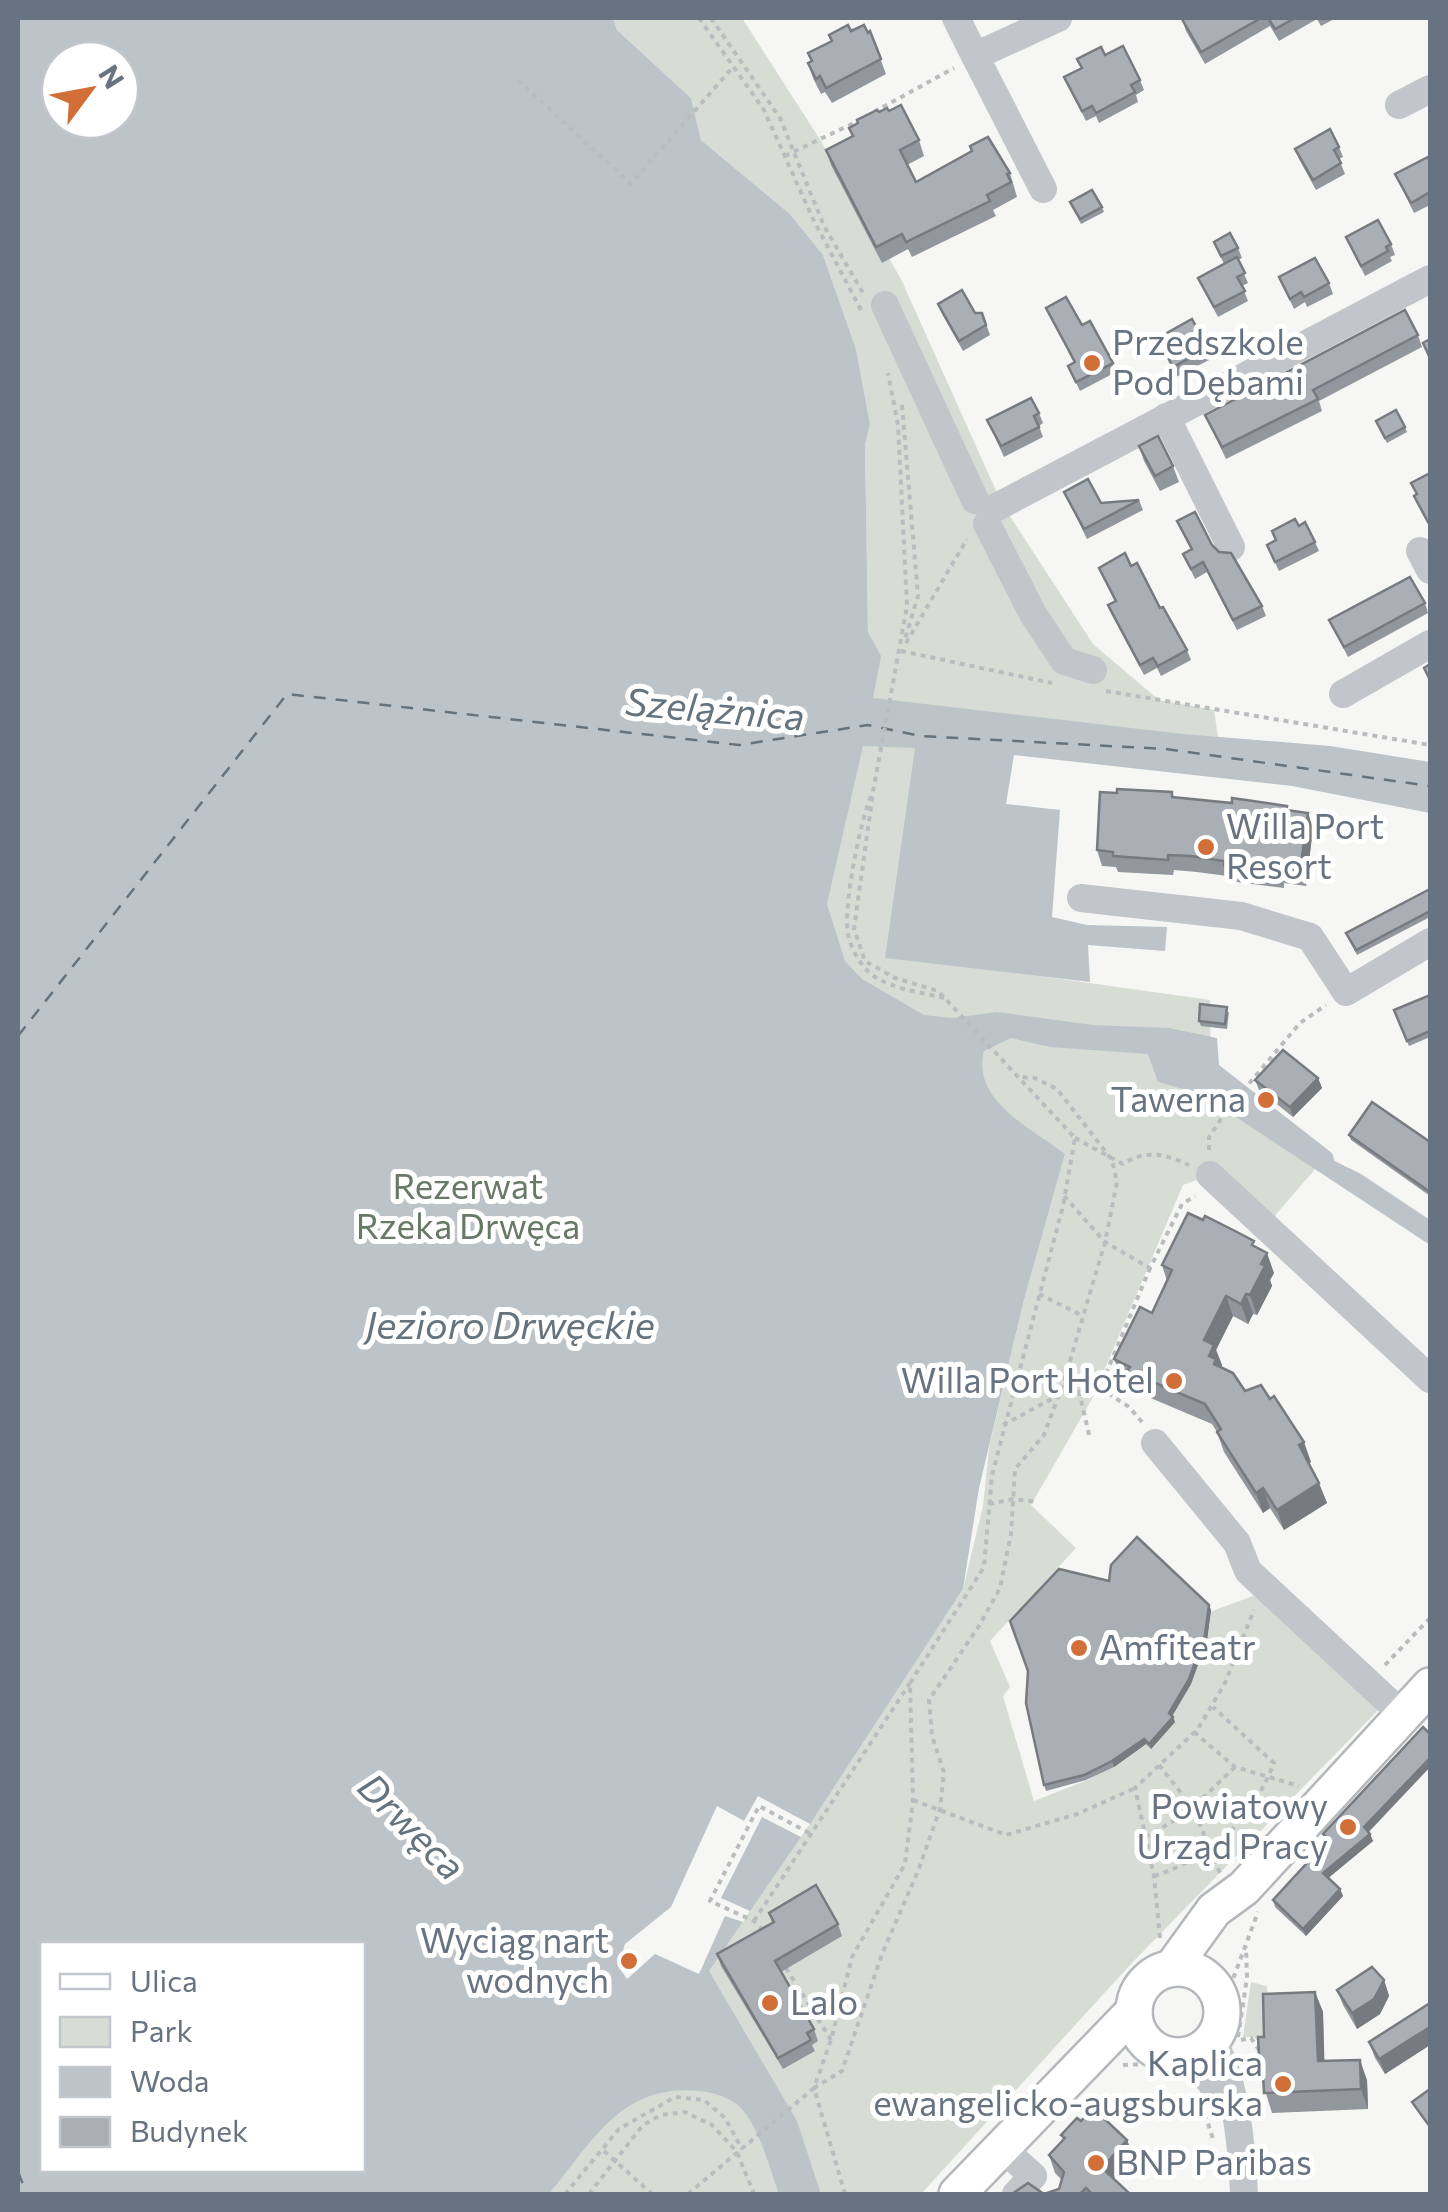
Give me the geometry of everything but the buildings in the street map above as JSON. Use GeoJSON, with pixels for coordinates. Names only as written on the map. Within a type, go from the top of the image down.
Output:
{"type":"FeatureCollection","features":[{"type":"Feature","properties":{"kind":"main road"},"geometry":{"type":"LineString","coordinates":[[1179,1962],[1215,1988],[1222,2005],[1221,2024],[1203,2054],[1165,2054],[1140,2027],[1141,1988],[1150,1978],[1179,1962],[1214,1910],[1242,1890],[1430,1686]]}},
{"type":"Feature","properties":{"kind":"main road"},"geometry":{"type":"LineString","coordinates":[[957,2194],[1001,2147],[1140,2027]]}},
{"type":"Feature","properties":{"kind":"street"},"geometry":{"type":"LineString","coordinates":[[956,18],[1043,189]]}},
{"type":"Feature","properties":{"kind":"street"},"geometry":{"type":"LineString","coordinates":[[975,56],[1058,18]]}},
{"type":"Feature","properties":{"kind":"street"},"geometry":{"type":"LineString","coordinates":[[1400,105],[1430,89]]}},
{"type":"Feature","properties":{"kind":"street"},"geometry":{"type":"LineString","coordinates":[[985,511],[1428,286]]}},
{"type":"Feature","properties":{"kind":"street"},"geometry":{"type":"LineString","coordinates":[[874,310],[985,511],[1033,614],[1064,661],[1095,679]]}},
{"type":"Feature","properties":{"kind":"street"},"geometry":{"type":"LineString","coordinates":[[1166,417],[1232,547]]}},
{"type":"Feature","properties":{"kind":"street"},"geometry":{"type":"LineString","coordinates":[[1344,694],[1430,644]]}},
{"type":"Feature","properties":{"kind":"street"},"geometry":{"type":"LineString","coordinates":[[1081,898],[1241,916],[1310,937],[1346,992],[1430,942]]}},
{"type":"Feature","properties":{"kind":"street"},"geometry":{"type":"LineString","coordinates":[[1210,1182],[1430,1379]]}},
{"type":"Feature","properties":{"kind":"street"},"geometry":{"type":"LineString","coordinates":[[1154,1443],[1237,1543],[1248,1570],[1403,1715]]}},
{"type":"Feature","properties":{"kind":"street"},"geometry":{"type":"LineString","coordinates":[[1203,2054],[1219,2112],[1239,2126],[1244,2194]]}},
{"type":"Feature","properties":{"kind":"street"},"geometry":{"type":"LineString","coordinates":[[1001,2147],[1034,2188]]}},
{"type":"Feature","properties":{"kind":"path"},"geometry":{"type":"LineString","coordinates":[[699,18],[764,110],[812,219],[874,310]]}},
{"type":"Feature","properties":{"kind":"path"},"geometry":{"type":"LineString","coordinates":[[711,18],[773,104],[824,226],[874,310]]}},
{"type":"Feature","properties":{"kind":"path"},"geometry":{"type":"LineString","coordinates":[[785,156],[820,141],[975,56]]}},
{"type":"Feature","properties":{"kind":"path"},"geometry":{"type":"LineString","coordinates":[[518,80],[630,184],[733,68]]}},
{"type":"Feature","properties":{"kind":"path"},"geometry":{"type":"LineString","coordinates":[[888,373],[898,425],[907,606],[850,894],[848,931],[856,956],[871,974],[892,985],[944,998],[1075,1138],[1123,1164],[1136,1156],[1171,1156],[1210,1182]]}},
{"type":"Feature","properties":{"kind":"path"},"geometry":{"type":"LineString","coordinates":[[898,381],[906,434],[918,596],[901,651]]}},
{"type":"Feature","properties":{"kind":"path"},"geometry":{"type":"LineString","coordinates":[[901,651],[950,567]]}},
{"type":"Feature","properties":{"kind":"path"},"geometry":{"type":"LineString","coordinates":[[901,651],[958,666],[1061,684]]}},
{"type":"Feature","properties":{"kind":"path"},"geometry":{"type":"LineString","coordinates":[[1095,679],[1430,746]]}},
{"type":"Feature","properties":{"kind":"path"},"geometry":{"type":"LineString","coordinates":[[1210,1182],[1208,1137],[1227,1110],[1300,1024],[1346,992]]}},
{"type":"Feature","properties":{"kind":"path"},"geometry":{"type":"LineString","coordinates":[[688,2194],[814,2088],[842,2071],[882,1954],[940,1809],[944,1772],[932,1736],[929,1700],[980,1626],[1000,1588],[1011,1534],[1015,1469],[1044,1435],[1083,1316],[1116,1182],[1112,1160],[1057,1089],[1035,1078],[1022,1077]]}},
{"type":"Feature","properties":{"kind":"path"},"geometry":{"type":"LineString","coordinates":[[754,1921],[984,1567],[992,1475],[1064,1196],[1075,1138]]}},
{"type":"Feature","properties":{"kind":"path"},"geometry":{"type":"LineString","coordinates":[[1100,1388],[1150,1268],[1182,1204],[1210,1182]]}},
{"type":"Feature","properties":{"kind":"path"},"geometry":{"type":"LineString","coordinates":[[1064,1196],[1104,1242],[1150,1268]]}},
{"type":"Feature","properties":{"kind":"path"},"geometry":{"type":"LineString","coordinates":[[1039,1294],[1083,1316]]}},
{"type":"Feature","properties":{"kind":"path"},"geometry":{"type":"LineString","coordinates":[[1003,1425],[1058,1394],[1100,1388],[1128,1406],[1154,1443]]}},
{"type":"Feature","properties":{"kind":"path"},"geometry":{"type":"LineString","coordinates":[[1080,1392],[1090,1440]]}},
{"type":"Feature","properties":{"kind":"path"},"geometry":{"type":"LineString","coordinates":[[989,1504],[1012,1499],[1038,1502]]}},
{"type":"Feature","properties":{"kind":"path"},"geometry":{"type":"LineString","coordinates":[[913,1800],[1006,1835],[1077,1814],[1135,1788],[1194,1732],[1225,1682],[1250,1614],[1269,1590]]}},
{"type":"Feature","properties":{"kind":"path"},"geometry":{"type":"LineString","coordinates":[[1368,1683],[1430,1618]]}},
{"type":"Feature","properties":{"kind":"path"},"geometry":{"type":"LineString","coordinates":[[1422,1627],[1430,1635]]}},
{"type":"Feature","properties":{"kind":"path"},"geometry":{"type":"LineString","coordinates":[[845,2194],[814,2088],[852,1958],[905,1864],[913,1800],[910,1683]]}},
{"type":"Feature","properties":{"kind":"path"},"geometry":{"type":"LineString","coordinates":[[1154,1876],[1195,1861],[1212,1849],[1244,1818],[1274,1764],[1212,1705]]}},
{"type":"Feature","properties":{"kind":"path"},"geometry":{"type":"LineString","coordinates":[[1194,1732],[1235,1767],[1304,1788]]}},
{"type":"Feature","properties":{"kind":"path"},"geometry":{"type":"LineString","coordinates":[[1159,1765],[1193,1808],[1212,1849],[1242,1890],[1247,1978],[1203,2054]]}},
{"type":"Feature","properties":{"kind":"path"},"geometry":{"type":"LineString","coordinates":[[1146,1837],[1193,1808],[1235,1767]]}},
{"type":"Feature","properties":{"kind":"path"},"geometry":{"type":"LineString","coordinates":[[1135,1788],[1154,1876],[1179,1962]]}},
{"type":"Feature","properties":{"kind":"path"},"geometry":{"type":"LineString","coordinates":[[772,1944],[754,1921],[710,1901],[760,1806],[811,1834]]}},
{"type":"Feature","properties":{"kind":"path"},"geometry":{"type":"LineString","coordinates":[[1203,2054],[1246,1942]]}},
{"type":"Feature","properties":{"kind":"path"},"geometry":{"type":"LineString","coordinates":[[782,1960],[831,2040]]}},
{"type":"Feature","properties":{"kind":"path"},"geometry":{"type":"LineString","coordinates":[[1097,2066],[1149,2064],[1203,2054],[1252,2038],[1260,2063]]}},
{"type":"Feature","properties":{"kind":"path"},"geometry":{"type":"LineString","coordinates":[[565,2194],[619,2129],[675,2097],[691,2097],[704,2100],[725,2118],[754,2194]]}},
{"type":"Feature","properties":{"kind":"path"},"geometry":{"type":"LineString","coordinates":[[589,2194],[643,2126],[661,2115],[685,2112],[712,2125],[740,2151]]}},
{"type":"Feature","properties":{"kind":"path"},"geometry":{"type":"LineString","coordinates":[[1216,2152],[1219,2112]]}},
{"type":"Feature","properties":{"kind":"path"},"geometry":{"type":"LineString","coordinates":[[602,2150],[652,2194]]}},
{"type":"Feature","properties":{"kind":"green space","name":"Jezioro Drwęckie"},"geometry":{"type":"Polygon","coordinates":[[[18,18],[542,18],[881,657],[868,632],[865,445],[870,424],[856,349],[823,255],[790,214],[701,140],[691,98],[617,30],[613,18],[742,18],[821,141],[901,279],[1002,504],[1093,644],[1159,700],[1214,710],[1221,757],[921,736],[933,961],[1210,1000],[1211,1073],[1323,1160],[1266,1226],[1211,1175],[1183,1185],[1092,1399],[1031,1505],[1076,1548],[990,1641],[1010,1687],[1003,1696],[1034,1801],[1090,1779],[1126,1757],[1207,1613],[1269,1590],[1387,1701],[1130,1965],[921,2194],[18,2194],[18,18]],[[1065,1154],[785,1860],[963,1589],[983,1506],[989,1448],[1024,1300],[1065,1154]]]}},
{"type":"Feature","properties":{"kind":"green space"},"geometry":{"type":"Polygon","coordinates":[[[1251,1982],[1267,1986],[1270,2056],[1254,2037],[1243,2037],[1251,1982]]]}},
{"type":"Feature","properties":{"kind":"water","name":"Jezioro Drwęckie"},"geometry":{"type":"Polygon","coordinates":[[[18,18],[613,18],[617,30],[691,98],[701,140],[790,214],[823,255],[856,349],[870,424],[865,445],[868,632],[881,656],[873,698],[1183,734],[1330,746],[1430,762],[1430,813],[1292,786],[1014,755],[1006,804],[1060,810],[1052,917],[1087,925],[1167,927],[1165,951],[1088,945],[1090,982],[885,958],[915,748],[863,746],[827,904],[845,961],[862,979],[924,1015],[952,1018],[997,1012],[1093,1025],[1169,1028],[1217,1038],[1219,1065],[1236,1084],[1230,1094],[1286,1137],[1361,1174],[1430,1220],[1430,1245],[1236,1117],[1225,1101],[1158,1082],[1148,1054],[1050,1047],[1011,1038],[984,1051],[982,1068],[995,1099],[1065,1154],[1024,1300],[979,1488],[963,1589],[709,1971],[797,2121],[821,2194],[779,2194],[754,2128],[742,2109],[722,2096],[672,2091],[649,2096],[629,2106],[595,2136],[549,2194],[18,2194],[18,18]]]}},
{"type":"Feature","properties":{"kind":"pier"},"geometry":{"type":"Polygon","coordinates":[[[758,1796],[810,1824],[801,1837],[762,1817],[721,1898],[750,1911],[743,1922],[725,1916],[699,1974],[655,1954],[627,1979],[618,1966],[625,1944],[671,1907],[717,1806],[744,1821],[758,1796]]]}},
{"type":"Feature","properties":{"kind":"waterway"},"geometry":{"type":"LineString","coordinates":[[1210,1072],[1323,1160]]}},
{"type":"Feature","properties":{"kind":"ferry route"},"geometry":{"type":"LineString","coordinates":[[18,1036],[287,694],[739,745],[868,725],[920,736],[1166,749],[1430,786]]}},
{"type":"Feature","properties":{"kind":"ferry route"},"geometry":{"type":"LineString","coordinates":[[18,2172],[27,2194]]}},
{"type":"Feature","properties":{"kind":"place","name":"Przedszkole Pod Dębami"},"geometry":{"type":"Point","coordinates":[1092,363]}},
{"type":"Feature","properties":{"kind":"place","name":"Willa Port Resort"},"geometry":{"type":"Point","coordinates":[1206,847]}},
{"type":"Feature","properties":{"kind":"place","name":"Tawerna"},"geometry":{"type":"Point","coordinates":[1266,1100]}},
{"type":"Feature","properties":{"kind":"place","name":"Willa Port Hotel"},"geometry":{"type":"Point","coordinates":[1174,1381]}},
{"type":"Feature","properties":{"kind":"place","name":"Amfiteatr"},"geometry":{"type":"Point","coordinates":[1079,1648]}},
{"type":"Feature","properties":{"kind":"place","name":"Powiatowy Urząd Pracy"},"geometry":{"type":"Point","coordinates":[1348,1827]}},
{"type":"Feature","properties":{"kind":"place","name":"Wyciąg nart wodnych"},"geometry":{"type":"Point","coordinates":[629,1961]}},
{"type":"Feature","properties":{"kind":"place","name":"Lalo"},"geometry":{"type":"Point","coordinates":[770,2003]}},
{"type":"Feature","properties":{"kind":"place","name":"Kaplica ewangelicko-augsburska"},"geometry":{"type":"Point","coordinates":[1283,2084]}},
{"type":"Feature","properties":{"kind":"place","name":"BNP Paribas"},"geometry":{"type":"Point","coordinates":[1096,2163]}},
{"type":"Feature","properties":{"kind":"water label","name":"Szelążnica"},"geometry":{"type":"Point","coordinates":[715,710]}},
{"type":"Feature","properties":{"kind":"water label","name":"Drwęca"},"geometry":{"type":"Point","coordinates":[411,1827]}},
{"type":"Feature","properties":{"kind":"park label","name":"Rezerwat Rzeka Drwęca"},"geometry":{"type":"Point","coordinates":[468,1207]}}]}
